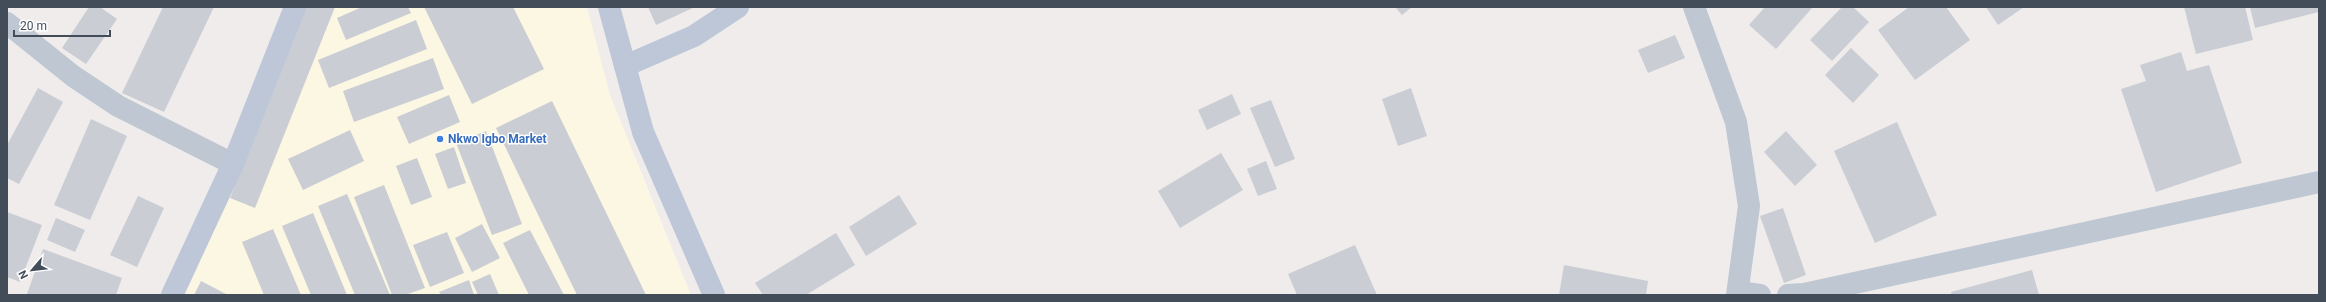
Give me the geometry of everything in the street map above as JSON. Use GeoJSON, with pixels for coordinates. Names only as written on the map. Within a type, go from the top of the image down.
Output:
{"type":"FeatureCollection","features":[{"type":"Feature","properties":{"kind":"main road"},"geometry":{"type":"LineString","coordinates":[[172,295],[233,164],[295,7]]}},
{"type":"Feature","properties":{"kind":"main road"},"geometry":{"type":"LineString","coordinates":[[609,7],[643,132],[714,295]]}},
{"type":"Feature","properties":{"kind":"main road"},"geometry":{"type":"LineString","coordinates":[[625,66],[694,36],[738,7]]}},
{"type":"Feature","properties":{"kind":"street"},"geometry":{"type":"LineString","coordinates":[[1694,7],[1736,122],[1749,206],[1738,294],[1760,295]]}},
{"type":"Feature","properties":{"kind":"street"},"geometry":{"type":"LineString","coordinates":[[7,23],[73,76],[118,106],[233,164]]}},
{"type":"Feature","properties":{"kind":"street"},"geometry":{"type":"LineString","coordinates":[[1788,295],[1804,294],[2319,182]]}},
{"type":"Feature","properties":{"kind":"shaded area","name":"Nkwo Igbo Market"},"geometry":{"type":"Polygon","coordinates":[[[307,7],[587,7],[610,95],[691,295],[185,295],[222,213],[307,7]]]}},
{"type":"Feature","properties":{"kind":"building"},"geometry":{"type":"Polygon","coordinates":[[[89,7],[100,7],[117,19],[86,64],[62,48],[89,7]]]}},
{"type":"Feature","properties":{"kind":"building"},"geometry":{"type":"Polygon","coordinates":[[[163,7],[214,7],[164,112],[122,93],[163,7]]]}},
{"type":"Feature","properties":{"kind":"building"},"geometry":{"type":"Polygon","coordinates":[[[306,7],[335,7],[255,208],[230,198],[306,7]]]}},
{"type":"Feature","properties":{"kind":"building"},"geometry":{"type":"Polygon","coordinates":[[[362,7],[408,7],[411,13],[346,40],[337,18],[362,7]]]}},
{"type":"Feature","properties":{"kind":"building"},"geometry":{"type":"Polygon","coordinates":[[[424,7],[513,7],[544,69],[472,104],[424,7]]]}},
{"type":"Feature","properties":{"kind":"building"},"geometry":{"type":"Polygon","coordinates":[[[648,7],[695,7],[656,25],[648,7]]]}},
{"type":"Feature","properties":{"kind":"building"},"geometry":{"type":"Polygon","coordinates":[[[1395,7],[1412,7],[1402,15],[1395,7]]]}},
{"type":"Feature","properties":{"kind":"building"},"geometry":{"type":"Polygon","coordinates":[[[1765,7],[1812,8],[1776,49],[1749,25],[1765,7]]]}},
{"type":"Feature","properties":{"kind":"building"},"geometry":{"type":"Polygon","coordinates":[[[1842,7],[1853,7],[1869,22],[1832,61],[1810,40],[1842,7]]]}},
{"type":"Feature","properties":{"kind":"building"},"geometry":{"type":"Polygon","coordinates":[[[1909,7],[1946,7],[1970,40],[1915,80],[1878,30],[1909,7]]]}},
{"type":"Feature","properties":{"kind":"building"},"geometry":{"type":"Polygon","coordinates":[[[1986,7],[2024,7],[1998,25],[1986,7]]]}},
{"type":"Feature","properties":{"kind":"building"},"geometry":{"type":"Polygon","coordinates":[[[2184,7],[2245,7],[2253,40],[2196,54],[2184,7]]]}},
{"type":"Feature","properties":{"kind":"building"},"geometry":{"type":"Polygon","coordinates":[[[2250,7],[2319,7],[2319,12],[2255,28],[2250,7]]]}},
{"type":"Feature","properties":{"kind":"building"},"geometry":{"type":"Polygon","coordinates":[[[416,20],[427,49],[329,88],[318,60],[416,20]]]}},
{"type":"Feature","properties":{"kind":"building"},"geometry":{"type":"Polygon","coordinates":[[[1675,35],[1685,58],[1648,73],[1638,50],[1675,35]]]}},
{"type":"Feature","properties":{"kind":"building"},"geometry":{"type":"Polygon","coordinates":[[[1851,48],[1879,75],[1853,103],[1825,75],[1851,48]]]}},
{"type":"Feature","properties":{"kind":"building"},"geometry":{"type":"Polygon","coordinates":[[[2181,52],[2187,71],[2209,65],[2242,163],[2156,192],[2121,89],[2146,81],[2140,65],[2181,52]]]}},
{"type":"Feature","properties":{"kind":"building"},"geometry":{"type":"Polygon","coordinates":[[[433,58],[444,89],[354,122],[343,91],[433,58]]]}},
{"type":"Feature","properties":{"kind":"building"},"geometry":{"type":"Polygon","coordinates":[[[38,88],[63,102],[19,184],[7,178],[7,145],[38,88]]]}},
{"type":"Feature","properties":{"kind":"building"},"geometry":{"type":"Polygon","coordinates":[[[1411,88],[1427,136],[1398,146],[1382,99],[1411,88]]]}},
{"type":"Feature","properties":{"kind":"building"},"geometry":{"type":"Polygon","coordinates":[[[1232,94],[1241,114],[1207,130],[1198,110],[1232,94]]]}},
{"type":"Feature","properties":{"kind":"building"},"geometry":{"type":"Polygon","coordinates":[[[449,95],[460,122],[409,144],[397,117],[449,95]]]}},
{"type":"Feature","properties":{"kind":"building"},"geometry":{"type":"Polygon","coordinates":[[[1271,100],[1295,159],[1275,167],[1250,108],[1271,100]]]}},
{"type":"Feature","properties":{"kind":"building"},"geometry":{"type":"Polygon","coordinates":[[[552,101],[646,295],[577,295],[496,128],[552,101]]]}},
{"type":"Feature","properties":{"kind":"building"},"geometry":{"type":"Polygon","coordinates":[[[91,119],[127,136],[90,220],[54,205],[91,119]]]}},
{"type":"Feature","properties":{"kind":"building"},"geometry":{"type":"Polygon","coordinates":[[[1897,122],[1937,215],[1875,243],[1834,151],[1897,122]]]}},
{"type":"Feature","properties":{"kind":"building"},"geometry":{"type":"Polygon","coordinates":[[[350,130],[364,161],[303,190],[288,159],[350,130]]]}},
{"type":"Feature","properties":{"kind":"building"},"geometry":{"type":"Polygon","coordinates":[[[486,131],[522,224],[492,235],[456,143],[486,131]]]}},
{"type":"Feature","properties":{"kind":"building"},"geometry":{"type":"Polygon","coordinates":[[[1786,131],[1817,165],[1795,186],[1764,152],[1786,131]]]}},
{"type":"Feature","properties":{"kind":"building"},"geometry":{"type":"Polygon","coordinates":[[[454,147],[466,183],[448,189],[435,154],[454,147]]]}},
{"type":"Feature","properties":{"kind":"building"},"geometry":{"type":"Polygon","coordinates":[[[1221,153],[1243,190],[1180,228],[1158,191],[1221,153]]]}},
{"type":"Feature","properties":{"kind":"building"},"geometry":{"type":"Polygon","coordinates":[[[417,158],[432,197],[411,205],[396,166],[417,158]]]}},
{"type":"Feature","properties":{"kind":"building"},"geometry":{"type":"Polygon","coordinates":[[[1266,161],[1277,189],[1258,196],[1247,169],[1266,161]]]}},
{"type":"Feature","properties":{"kind":"building"},"geometry":{"type":"Polygon","coordinates":[[[384,185],[425,288],[405,295],[392,295],[354,197],[384,185]]]}},
{"type":"Feature","properties":{"kind":"building"},"geometry":{"type":"Polygon","coordinates":[[[347,194],[390,295],[355,295],[318,206],[347,194]]]}},
{"type":"Feature","properties":{"kind":"building"},"geometry":{"type":"Polygon","coordinates":[[[899,195],[917,224],[866,256],[849,227],[899,195]]]}},
{"type":"Feature","properties":{"kind":"building"},"geometry":{"type":"Polygon","coordinates":[[[138,196],[164,208],[137,267],[110,255],[138,196]]]}},
{"type":"Feature","properties":{"kind":"building"},"geometry":{"type":"Polygon","coordinates":[[[1783,208],[1806,275],[1784,283],[1760,216],[1783,208]]]}},
{"type":"Feature","properties":{"kind":"building"},"geometry":{"type":"Polygon","coordinates":[[[7,212],[42,225],[20,282],[7,277],[7,212]]]}},
{"type":"Feature","properties":{"kind":"building"},"geometry":{"type":"Polygon","coordinates":[[[313,213],[347,295],[311,295],[282,226],[313,213]]]}},
{"type":"Feature","properties":{"kind":"building"},"geometry":{"type":"Polygon","coordinates":[[[56,218],[85,230],[75,252],[47,240],[56,218]]]}},
{"type":"Feature","properties":{"kind":"building"},"geometry":{"type":"Polygon","coordinates":[[[482,224],[500,258],[472,272],[455,238],[482,224]]]}},
{"type":"Feature","properties":{"kind":"building"},"geometry":{"type":"Polygon","coordinates":[[[273,229],[301,295],[264,295],[242,242],[273,229]]]}},
{"type":"Feature","properties":{"kind":"building"},"geometry":{"type":"Polygon","coordinates":[[[530,230],[564,295],[529,295],[503,243],[530,230]]]}},
{"type":"Feature","properties":{"kind":"building"},"geometry":{"type":"Polygon","coordinates":[[[447,232],[464,273],[430,287],[413,245],[447,232]]]}},
{"type":"Feature","properties":{"kind":"building"},"geometry":{"type":"Polygon","coordinates":[[[836,233],[855,265],[806,295],[763,295],[755,283],[836,233]]]}},
{"type":"Feature","properties":{"kind":"building"},"geometry":{"type":"Polygon","coordinates":[[[1355,245],[1377,295],[1297,295],[1288,274],[1355,245]]]}},
{"type":"Feature","properties":{"kind":"building"},"geometry":{"type":"Polygon","coordinates":[[[43,249],[122,278],[116,295],[27,294],[43,249]]]}},
{"type":"Feature","properties":{"kind":"building"},"geometry":{"type":"Polygon","coordinates":[[[1564,265],[1648,281],[1646,295],[1559,295],[1564,265]]]}},
{"type":"Feature","properties":{"kind":"building"},"geometry":{"type":"Polygon","coordinates":[[[2032,270],[2039,295],[1952,295],[1951,292],[2032,270]]]}},
{"type":"Feature","properties":{"kind":"building"},"geometry":{"type":"Polygon","coordinates":[[[490,274],[499,295],[478,295],[472,282],[490,274]]]}},
{"type":"Feature","properties":{"kind":"building"},"geometry":{"type":"Polygon","coordinates":[[[469,280],[474,295],[441,295],[439,292],[469,280]]]}},
{"type":"Feature","properties":{"kind":"building"},"geometry":{"type":"Polygon","coordinates":[[[201,281],[228,295],[194,295],[201,281]]]}},
{"type":"Feature","properties":{"kind":"place","name":"Nkwo Igbo Market"},"geometry":{"type":"Point","coordinates":[440,139]}}]}
